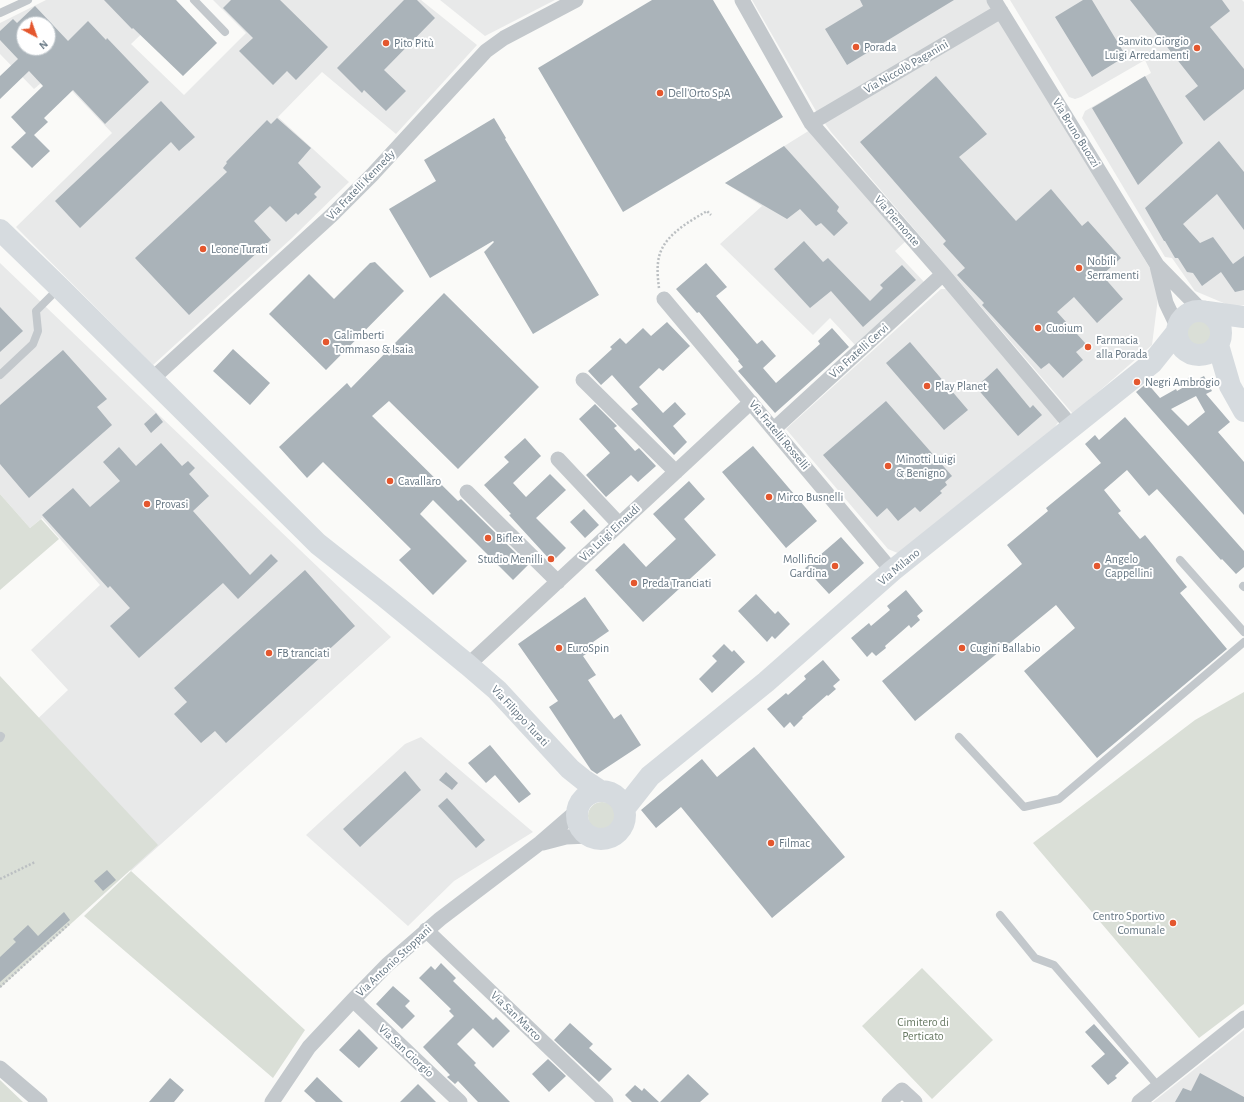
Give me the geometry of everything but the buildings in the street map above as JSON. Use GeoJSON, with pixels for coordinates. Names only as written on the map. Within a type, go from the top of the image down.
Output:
{"type":"FeatureCollection","features":[{"type":"Feature","properties":{"kind":"street","name":"Via Fratelli Kennedy"},"geometry":{"type":"LineString","coordinates":[[151,380],[332,215],[372,176],[486,52],[504,38],[576,0]]}},
{"type":"Feature","properties":{"kind":"street","name":"Via Piemonte"},"geometry":{"type":"LineString","coordinates":[[742,0],[811,123],[943,274],[1073,428]]}},
{"type":"Feature","properties":{"kind":"street","name":"Via Niccolò Paganini"},"geometry":{"type":"LineString","coordinates":[[811,123],[998,5]]}},
{"type":"Feature","properties":{"kind":"street","name":"Via Bruno Buozzi"},"geometry":{"type":"LineString","coordinates":[[998,5],[1157,266],[1205,312]]}},
{"type":"Feature","properties":{"kind":"street","name":"Via Filippo Turati"},"geometry":{"type":"LineString","coordinates":[[0,230],[318,544],[468,664],[497,690],[570,769],[604,792]]}},
{"type":"Feature","properties":{"kind":"street","name":"Via Bruno Buozzi"},"geometry":{"type":"LineString","coordinates":[[1157,266],[1166,303],[1177,329]]}},
{"type":"Feature","properties":{"kind":"street","name":"Via Fratelli Cervi"},"geometry":{"type":"LineString","coordinates":[[774,429],[943,274]]}},
{"type":"Feature","properties":{"kind":"street","name":"Via Fratelli Rosselli"},"geometry":{"type":"LineString","coordinates":[[664,299],[892,571]]}},
{"type":"Feature","properties":{"kind":"street"},"geometry":{"type":"LineString","coordinates":[[1230,386],[1194,355],[1179,345],[1177,329],[1187,314],[1194,311],[1244,317]]}},
{"type":"Feature","properties":{"kind":"street"},"geometry":{"type":"LineString","coordinates":[[1205,312],[1218,321],[1220,327],[1219,342],[1230,386],[1244,411]]}},
{"type":"Feature","properties":{"kind":"street"},"geometry":{"type":"LineString","coordinates":[[1194,355],[1206,354],[1213,351],[1219,342],[1244,326]]}},
{"type":"Feature","properties":{"kind":"street","name":"Via Milano"},"geometry":{"type":"LineString","coordinates":[[624,809],[650,776],[766,682],[892,571],[1073,428],[1152,363],[1177,329]]}},
{"type":"Feature","properties":{"kind":"street","name":"Via Milano"},"geometry":{"type":"LineString","coordinates":[[1152,363],[1194,355]]}},
{"type":"Feature","properties":{"kind":"street"},"geometry":{"type":"LineString","coordinates":[[583,380],[676,472]]}},
{"type":"Feature","properties":{"kind":"street","name":"Via Luigi Einaudi"},"geometry":{"type":"LineString","coordinates":[[468,664],[751,402]]}},
{"type":"Feature","properties":{"kind":"street"},"geometry":{"type":"LineString","coordinates":[[558,459],[619,524]]}},
{"type":"Feature","properties":{"kind":"street"},"geometry":{"type":"LineString","coordinates":[[467,492],[558,582]]}},
{"type":"Feature","properties":{"kind":"street","name":"Via Filippo Turati"},"geometry":{"type":"LineString","coordinates":[[570,769],[577,788],[578,808]]}},
{"type":"Feature","properties":{"kind":"street","name":"Via Milano"},"geometry":{"type":"LineString","coordinates":[[604,792],[627,787],[650,776]]}},
{"type":"Feature","properties":{"kind":"street"},"geometry":{"type":"LineString","coordinates":[[604,792],[618,799],[624,809],[623,824],[612,836],[604,839],[596,839],[583,832],[579,826],[578,808],[587,795],[604,792]]}},
{"type":"Feature","properties":{"kind":"street","name":"Via Antonio Stoppani"},"geometry":{"type":"LineString","coordinates":[[272,1102],[305,1053],[353,1000],[392,961],[426,930],[458,904],[540,844],[578,808]]}},
{"type":"Feature","properties":{"kind":"street","name":"Via Antonio Stoppani"},"geometry":{"type":"LineString","coordinates":[[540,844],[566,838],[589,836]]}},
{"type":"Feature","properties":{"kind":"street","name":"Via San Marco"},"geometry":{"type":"LineString","coordinates":[[426,930],[606,1102]]}},
{"type":"Feature","properties":{"kind":"street","name":"Via San Giorgio"},"geometry":{"type":"LineString","coordinates":[[353,1000],[460,1102]]}},
{"type":"Feature","properties":{"kind":"street"},"geometry":{"type":"LineString","coordinates":[[1138,1102],[1244,1018]]}},
{"type":"Feature","properties":{"kind":"street"},"geometry":{"type":"LineString","coordinates":[[0,1068],[40,1102]]}},
{"type":"Feature","properties":{"kind":"street"},"geometry":{"type":"LineString","coordinates":[[889,1102],[902,1090],[915,1102]]}},
{"type":"Feature","properties":{"kind":"lane"},"geometry":{"type":"LineString","coordinates":[[0,13],[28,0]]}},
{"type":"Feature","properties":{"kind":"lane"},"geometry":{"type":"LineString","coordinates":[[194,0],[225,32]]}},
{"type":"Feature","properties":{"kind":"lane"},"geometry":{"type":"LineString","coordinates":[[0,375],[33,344],[38,331],[36,311],[60,288]]}},
{"type":"Feature","properties":{"kind":"lane"},"geometry":{"type":"LineString","coordinates":[[1180,560],[1244,632]]}},
{"type":"Feature","properties":{"kind":"lane"},"geometry":{"type":"LineString","coordinates":[[959,737],[1024,807],[1059,799],[1244,642]]}},
{"type":"Feature","properties":{"kind":"lane"},"geometry":{"type":"LineString","coordinates":[[1000,915],[1035,958],[1054,965],[1158,1086]]}},
{"type":"Feature","properties":{"kind":"path"},"geometry":{"type":"LineString","coordinates":[[664,299],[660,289],[658,262],[664,245],[678,229],[707,211],[712,215]]}},
{"type":"Feature","properties":{"kind":"path"},"geometry":{"type":"LineString","coordinates":[[0,879],[34,862]]}},
{"type":"Feature","properties":{"kind":"path"},"geometry":{"type":"LineString","coordinates":[[0,987],[69,924]]}},
{"type":"Feature","properties":{"kind":"shaded area"},"geometry":{"type":"Polygon","coordinates":[[[46,0],[177,0],[131,44],[184,95],[246,33],[213,0],[421,0],[477,45],[396,134],[322,72],[278,117],[349,182],[292,238],[153,365],[16,227],[112,133],[54,72],[34,89],[0,54],[0,23],[46,0]]]}},
{"type":"Feature","properties":{"kind":"shaded area"},"geometry":{"type":"Polygon","coordinates":[[[440,0],[555,0],[485,36],[440,0]]]}},
{"type":"Feature","properties":{"kind":"shaded area"},"geometry":{"type":"Polygon","coordinates":[[[752,0],[987,0],[1151,270],[1158,298],[1152,345],[1073,414],[831,132],[816,111],[752,0]]]}},
{"type":"Feature","properties":{"kind":"shaded area"},"geometry":{"type":"Polygon","coordinates":[[[1010,0],[1242,0],[1244,2],[1244,305],[1233,307],[1195,291],[1172,258],[1165,257],[1082,118],[1085,111],[1151,73],[1145,60],[1081,97],[1075,99],[1069,97],[1010,0]]]}},
{"type":"Feature","properties":{"kind":"shaded area"},"geometry":{"type":"Polygon","coordinates":[[[810,130],[907,240],[895,251],[925,283],[856,346],[830,318],[813,335],[720,244],[762,206],[725,183],[810,130]]]}},
{"type":"Feature","properties":{"kind":"shaded area"},"geometry":{"type":"Polygon","coordinates":[[[0,263],[391,637],[131,871],[9,746],[68,690],[31,650],[100,585],[42,518],[30,528],[0,494],[0,263]]]}},
{"type":"Feature","properties":{"kind":"shaded area"},"geometry":{"type":"Polygon","coordinates":[[[941,289],[949,289],[1059,421],[1054,428],[900,554],[888,549],[786,429],[941,289]]]}},
{"type":"Feature","properties":{"kind":"shaded area"},"geometry":{"type":"Polygon","coordinates":[[[421,737],[533,832],[454,881],[408,926],[306,835],[405,744],[421,737]]]}},
{"type":"Feature","properties":{"kind":"shaded area"},"geometry":{"type":"Polygon","coordinates":[[[1244,1030],[1244,1102],[1153,1102],[1244,1030]]]}},
{"type":"Feature","properties":{"kind":"green space"},"geometry":{"type":"Polygon","coordinates":[[[1199,320],[1208,324],[1212,333],[1208,342],[1199,346],[1190,342],[1186,333],[1190,324],[1199,320]]]}},
{"type":"Feature","properties":{"kind":"green space"},"geometry":{"type":"Polygon","coordinates":[[[0,494],[30,528],[41,519],[59,539],[0,590],[0,494]]]}},
{"type":"Feature","properties":{"kind":"green space"},"geometry":{"type":"Polygon","coordinates":[[[0,676],[158,845],[0,988],[0,676]]]}},
{"type":"Feature","properties":{"kind":"green space","name":"Centro Sportivo Comunale"},"geometry":{"type":"Polygon","coordinates":[[[1244,692],[1244,1004],[1199,1038],[1033,843],[1195,720],[1244,692]]]}},
{"type":"Feature","properties":{"kind":"green space"},"geometry":{"type":"Polygon","coordinates":[[[602,802],[612,806],[616,816],[612,826],[602,830],[592,826],[588,816],[592,806],[602,802]]]}},
{"type":"Feature","properties":{"kind":"green space"},"geometry":{"type":"Polygon","coordinates":[[[131,871],[305,1030],[273,1078],[84,916],[131,871]]]}},
{"type":"Feature","properties":{"kind":"green space","name":"Cimitero di Perticato"},"geometry":{"type":"Polygon","coordinates":[[[922,968],[993,1040],[932,1099],[862,1026],[922,968]]]}},
{"type":"Feature","properties":{"kind":"green space"},"geometry":{"type":"Polygon","coordinates":[[[0,1080],[23,1102],[0,1102],[0,1080]]]}},
{"type":"Feature","properties":{"kind":"place","name":"Pito Pitù"},"geometry":{"type":"Point","coordinates":[386,43]}},
{"type":"Feature","properties":{"kind":"place","name":"Porada"},"geometry":{"type":"Point","coordinates":[856,47]}},
{"type":"Feature","properties":{"kind":"place","name":"Sanvito Giorgio Luigi Arredamenti"},"geometry":{"type":"Point","coordinates":[1197,48]}},
{"type":"Feature","properties":{"kind":"place","name":"Dell'Orto SpA"},"geometry":{"type":"Point","coordinates":[660,93]}},
{"type":"Feature","properties":{"kind":"place","name":"Leone Turati"},"geometry":{"type":"Point","coordinates":[203,249]}},
{"type":"Feature","properties":{"kind":"place","name":"Nobili Serramenti"},"geometry":{"type":"Point","coordinates":[1079,268]}},
{"type":"Feature","properties":{"kind":"place","name":"Cuoium"},"geometry":{"type":"Point","coordinates":[1038,328]}},
{"type":"Feature","properties":{"kind":"place","name":"Galimberti Tommaso & Isaia"},"geometry":{"type":"Point","coordinates":[326,342]}},
{"type":"Feature","properties":{"kind":"place","name":"Farmacia alla Porada"},"geometry":{"type":"Point","coordinates":[1088,347]}},
{"type":"Feature","properties":{"kind":"place","name":"Negri Ambrogio"},"geometry":{"type":"Point","coordinates":[1137,382]}},
{"type":"Feature","properties":{"kind":"place","name":"Play Planet"},"geometry":{"type":"Point","coordinates":[927,386]}},
{"type":"Feature","properties":{"kind":"place","name":"Minotti Luigi & Benigno"},"geometry":{"type":"Point","coordinates":[888,466]}},
{"type":"Feature","properties":{"kind":"place","name":"Cavallaro"},"geometry":{"type":"Point","coordinates":[390,481]}},
{"type":"Feature","properties":{"kind":"place","name":"Mirco Busnelli"},"geometry":{"type":"Point","coordinates":[769,497]}},
{"type":"Feature","properties":{"kind":"place","name":"Provasi"},"geometry":{"type":"Point","coordinates":[147,504]}},
{"type":"Feature","properties":{"kind":"place","name":"Biflex"},"geometry":{"type":"Point","coordinates":[488,538]}},
{"type":"Feature","properties":{"kind":"place","name":"Studio Menilli"},"geometry":{"type":"Point","coordinates":[551,559]}},
{"type":"Feature","properties":{"kind":"place","name":"Mollificio Gardina"},"geometry":{"type":"Point","coordinates":[835,566]}},
{"type":"Feature","properties":{"kind":"place","name":"Angelo Cappellini"},"geometry":{"type":"Point","coordinates":[1097,566]}},
{"type":"Feature","properties":{"kind":"place","name":"Preda Tranciati"},"geometry":{"type":"Point","coordinates":[634,583]}},
{"type":"Feature","properties":{"kind":"place","name":"EuroSpin"},"geometry":{"type":"Point","coordinates":[559,648]}},
{"type":"Feature","properties":{"kind":"place","name":"Cugini Ballabio"},"geometry":{"type":"Point","coordinates":[962,648]}},
{"type":"Feature","properties":{"kind":"place","name":"FB tranciati"},"geometry":{"type":"Point","coordinates":[269,653]}},
{"type":"Feature","properties":{"kind":"place","name":"Filmac"},"geometry":{"type":"Point","coordinates":[771,843]}},
{"type":"Feature","properties":{"kind":"place","name":"Centro Sportivo Comunale"},"geometry":{"type":"Point","coordinates":[1173,923]}}]}
